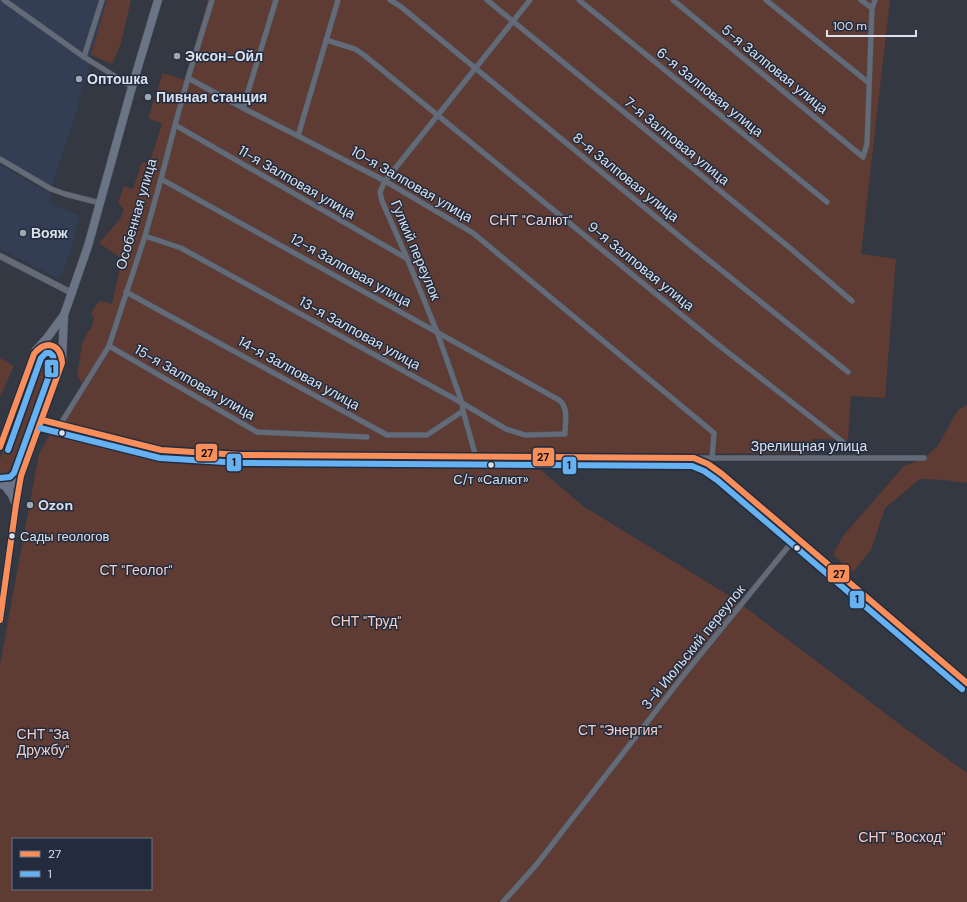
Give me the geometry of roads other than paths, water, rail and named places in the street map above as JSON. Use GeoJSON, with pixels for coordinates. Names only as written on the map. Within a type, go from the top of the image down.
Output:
{"type":"FeatureCollection","features":[{"type":"Feature","properties":{"kind":"main road"},"geometry":{"type":"LineString","coordinates":[[0,620],[21,476],[62,363],[64,315],[88,246],[132,86],[158,0]]}},
{"type":"Feature","properties":{"kind":"main road"},"geometry":{"type":"LineString","coordinates":[[0,447],[34,354],[64,315]]}},
{"type":"Feature","properties":{"kind":"main road"},"geometry":{"type":"LineString","coordinates":[[40,347],[45,345],[55,346],[62,356]]}},
{"type":"Feature","properties":{"kind":"main road"},"geometry":{"type":"LineString","coordinates":[[3,485],[10,486],[16,483],[21,476]]}},
{"type":"Feature","properties":{"kind":"main road"},"geometry":{"type":"LineString","coordinates":[[3,485],[12,495],[16,505]]}},
{"type":"Feature","properties":{"kind":"street"},"geometry":{"type":"LineString","coordinates":[[4,0],[84,57],[132,86]]}},
{"type":"Feature","properties":{"kind":"street"},"geometry":{"type":"LineString","coordinates":[[84,57],[102,0]]}},
{"type":"Feature","properties":{"kind":"street","name":"Особенная улица"},"geometry":{"type":"LineString","coordinates":[[60,425],[109,346],[162,179],[188,78],[212,0]]}},
{"type":"Feature","properties":{"kind":"street"},"geometry":{"type":"LineString","coordinates":[[243,108],[276,0]]}},
{"type":"Feature","properties":{"kind":"street"},"geometry":{"type":"LineString","coordinates":[[298,136],[338,0]]}},
{"type":"Feature","properties":{"kind":"street","name":"8-я Залповая улица"},"geometry":{"type":"LineString","coordinates":[[390,0],[400,6],[475,69],[848,372]]}},
{"type":"Feature","properties":{"kind":"street","name":"7-я Залповая улица"},"geometry":{"type":"LineString","coordinates":[[487,0],[790,248],[852,301]]}},
{"type":"Feature","properties":{"kind":"street","name":"Гулкий переулок"},"geometry":{"type":"LineString","coordinates":[[476,457],[462,403],[437,332],[382,201],[380,192],[385,181],[530,0]]}},
{"type":"Feature","properties":{"kind":"street","name":"6-я Залповая улица"},"geometry":{"type":"LineString","coordinates":[[579,0],[826,202]]}},
{"type":"Feature","properties":{"kind":"street","name":"5-я Залповая улица"},"geometry":{"type":"LineString","coordinates":[[673,0],[863,157],[867,144],[869,82]]}},
{"type":"Feature","properties":{"kind":"street"},"geometry":{"type":"LineString","coordinates":[[766,0],[869,82]]}},
{"type":"Feature","properties":{"kind":"street"},"geometry":{"type":"LineString","coordinates":[[861,0],[872,8]]}},
{"type":"Feature","properties":{"kind":"street"},"geometry":{"type":"LineString","coordinates":[[869,82],[872,8],[876,0]]}},
{"type":"Feature","properties":{"kind":"street","name":"9-я Залповая улица"},"geometry":{"type":"LineString","coordinates":[[326,40],[355,49],[364,55],[716,343],[844,443]]}},
{"type":"Feature","properties":{"kind":"street","name":"10-я Залповая улица"},"geometry":{"type":"LineString","coordinates":[[188,78],[385,181],[473,233],[714,433],[712,458]]}},
{"type":"Feature","properties":{"kind":"street","name":"11-я Залповая улица"},"geometry":{"type":"LineString","coordinates":[[175,125],[407,258]]}},
{"type":"Feature","properties":{"kind":"street"},"geometry":{"type":"LineString","coordinates":[[0,159],[51,189],[100,203]]}},
{"type":"Feature","properties":{"kind":"street","name":"12-я Залповая улица"},"geometry":{"type":"LineString","coordinates":[[162,179],[563,403],[565,408],[566,434]]}},
{"type":"Feature","properties":{"kind":"street","name":"13-я Залповая улица"},"geometry":{"type":"LineString","coordinates":[[145,236],[181,248],[462,403],[506,429],[525,435],[566,434]]}},
{"type":"Feature","properties":{"kind":"street"},"geometry":{"type":"LineString","coordinates":[[0,256],[72,292]]}},
{"type":"Feature","properties":{"kind":"street","name":"14-я Залповая улица"},"geometry":{"type":"LineString","coordinates":[[126,292],[387,435],[427,435],[463,411]]}},
{"type":"Feature","properties":{"kind":"street","name":"15-я Залповая улица"},"geometry":{"type":"LineString","coordinates":[[109,346],[257,432],[367,437]]}},
{"type":"Feature","properties":{"kind":"street","name":"Зрелищная улица"},"geometry":{"type":"LineString","coordinates":[[42,420],[161,450],[241,455],[924,458]]}},
{"type":"Feature","properties":{"kind":"street","name":"Зрелищная улица"},"geometry":{"type":"LineString","coordinates":[[694,458],[708,464],[722,474],[967,683]]}},
{"type":"Feature","properties":{"kind":"street","name":"3-й Июльский переулок"},"geometry":{"type":"LineString","coordinates":[[503,902],[537,864],[683,676],[796,538]]}},
{"type":"Feature","properties":{"kind":"place","name":"Эксон-Ойл"},"geometry":{"type":"Point","coordinates":[177,56]}},
{"type":"Feature","properties":{"kind":"place","name":"Оптошка"},"geometry":{"type":"Point","coordinates":[79,79]}},
{"type":"Feature","properties":{"kind":"place","name":"Пивная станция"},"geometry":{"type":"Point","coordinates":[148,97]}},
{"type":"Feature","properties":{"kind":"place","name":"Вояж"},"geometry":{"type":"Point","coordinates":[23,233]}},
{"type":"Feature","properties":{"kind":"place","name":"С/т «Салют»"},"geometry":{"type":"Point","coordinates":[491,465]}},
{"type":"Feature","properties":{"kind":"place","name":"Ozon"},"geometry":{"type":"Point","coordinates":[30,505]}},
{"type":"Feature","properties":{"kind":"place","name":"Сады геологов"},"geometry":{"type":"Point","coordinates":[12,536]}},
{"type":"Feature","properties":{"kind":"park label","name":"СНТ \"Салют\""},"geometry":{"type":"Point","coordinates":[531,220]}},
{"type":"Feature","properties":{"kind":"park label","name":"СТ \"Геолог\""},"geometry":{"type":"Point","coordinates":[136,570]}},
{"type":"Feature","properties":{"kind":"park label","name":"СНТ \"Труд\""},"geometry":{"type":"Point","coordinates":[366,621]}},
{"type":"Feature","properties":{"kind":"park label","name":"СТ \"Энергия\""},"geometry":{"type":"Point","coordinates":[620,730]}},
{"type":"Feature","properties":{"kind":"park label","name":"СНТ \"За Дружбу\""},"geometry":{"type":"Point","coordinates":[43,742]}},
{"type":"Feature","properties":{"kind":"park label","name":"СНТ \"Восход\""},"geometry":{"type":"Point","coordinates":[902,837]}}]}
